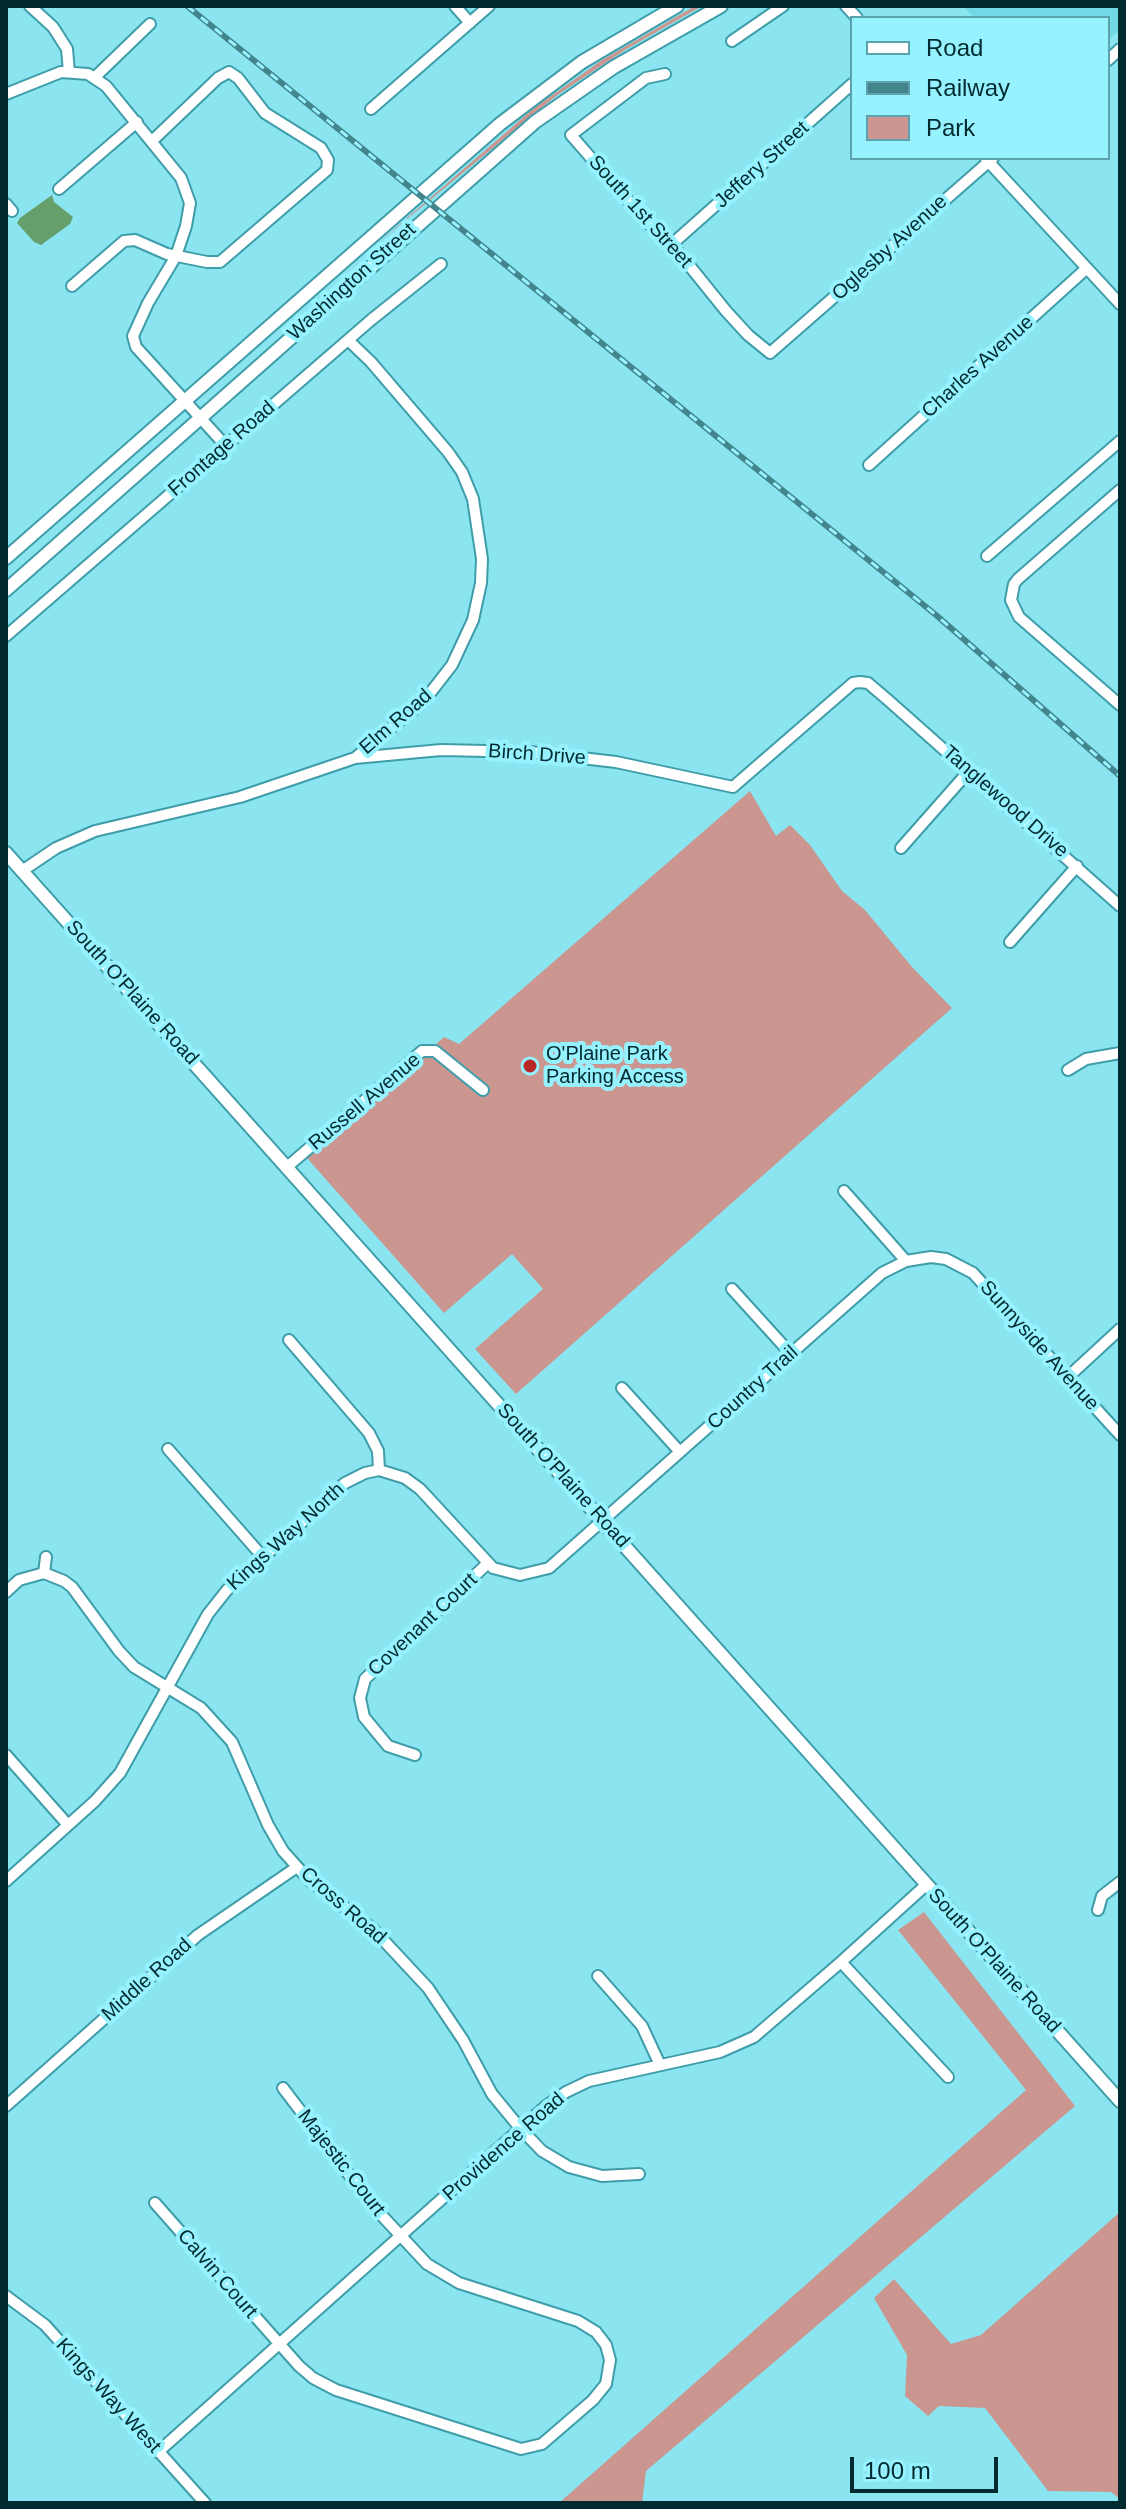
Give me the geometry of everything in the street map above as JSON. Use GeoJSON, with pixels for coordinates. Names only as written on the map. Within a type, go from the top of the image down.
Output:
{"type":"FeatureCollection","features":[{"type":"Feature","properties":{"kind":"main road","name":"Washington Street"},"geometry":{"type":"LineString","coordinates":[[6,558],[500,124],[596,53],[677,6]]}},
{"type":"Feature","properties":{"kind":"main road","name":"Washington Street"},"geometry":{"type":"LineString","coordinates":[[6,590],[535,122],[614,67],[721,6]]}},
{"type":"Feature","properties":{"kind":"main road","name":"South O'Plaine Road"},"geometry":{"type":"LineString","coordinates":[[6,853],[1120,2101]]}},
{"type":"Feature","properties":{"kind":"street"},"geometry":{"type":"LineString","coordinates":[[455,6],[470,23]]}},
{"type":"Feature","properties":{"kind":"street"},"geometry":{"type":"LineString","coordinates":[[371,109],[489,6]]}},
{"type":"Feature","properties":{"kind":"street"},"geometry":{"type":"LineString","coordinates":[[732,41],[783,6]]}},
{"type":"Feature","properties":{"kind":"street"},"geometry":{"type":"LineString","coordinates":[[37,8],[67,49],[69,72]]}},
{"type":"Feature","properties":{"kind":"street"},"geometry":{"type":"LineString","coordinates":[[94,78],[150,24]]}},
{"type":"Feature","properties":{"kind":"street"},"geometry":{"type":"LineString","coordinates":[[6,94],[69,72],[94,78],[106,86],[181,178],[190,203],[176,256],[148,303],[133,336],[136,347],[225,445]]}},
{"type":"Feature","properties":{"kind":"street"},"geometry":{"type":"LineString","coordinates":[[72,286],[124,241],[147,243],[176,256],[220,262],[327,170],[328,160],[321,148],[265,113],[238,78],[229,72],[218,78],[152,141]]}},
{"type":"Feature","properties":{"kind":"street","name":"South 1st Street"},"geometry":{"type":"LineString","coordinates":[[665,74],[646,78],[571,135],[759,345],[770,353],[788,338]]}},
{"type":"Feature","properties":{"kind":"street","name":"Jeffery Street"},"geometry":{"type":"LineString","coordinates":[[671,245],[850,86]]}},
{"type":"Feature","properties":{"kind":"street"},"geometry":{"type":"LineString","coordinates":[[59,189],[137,122]]}},
{"type":"Feature","properties":{"kind":"street","name":"Oglesby Avenue"},"geometry":{"type":"LineString","coordinates":[[788,338],[988,160]]}},
{"type":"Feature","properties":{"kind":"street"},"geometry":{"type":"LineString","coordinates":[[990,160],[1120,304]]}},
{"type":"Feature","properties":{"kind":"street","name":"Frontage Road"},"geometry":{"type":"LineString","coordinates":[[6,636],[225,445],[441,264]]}},
{"type":"Feature","properties":{"kind":"street","name":"Charles Avenue"},"geometry":{"type":"LineString","coordinates":[[869,465],[1087,268]]}},
{"type":"Feature","properties":{"kind":"street","name":"Elm Road"},"geometry":{"type":"LineString","coordinates":[[22,871],[56,848],[95,831],[240,797],[355,758],[424,701],[452,665],[475,614],[481,583],[477,514],[462,472],[430,429],[348,340]]}},
{"type":"Feature","properties":{"kind":"street"},"geometry":{"type":"LineString","coordinates":[[987,556],[1120,441]]}},
{"type":"Feature","properties":{"kind":"street"},"geometry":{"type":"LineString","coordinates":[[1120,490],[1018,579],[1011,600],[1019,617],[1120,705]]}},
{"type":"Feature","properties":{"kind":"street","name":"Tanglewood Drive"},"geometry":{"type":"LineString","coordinates":[[718,784],[733,787],[853,683],[868,683],[1120,906]]}},
{"type":"Feature","properties":{"kind":"street","name":"Birch Drive"},"geometry":{"type":"LineString","coordinates":[[355,758],[441,750],[530,752],[620,763],[718,784]]}},
{"type":"Feature","properties":{"kind":"street"},"geometry":{"type":"LineString","coordinates":[[901,848],[969,771]]}},
{"type":"Feature","properties":{"kind":"street"},"geometry":{"type":"LineString","coordinates":[[1010,942],[1077,866]]}},
{"type":"Feature","properties":{"kind":"street","name":"Russell Avenue"},"geometry":{"type":"LineString","coordinates":[[287,1167],[422,1051],[435,1051],[483,1090]]}},
{"type":"Feature","properties":{"kind":"street"},"geometry":{"type":"LineString","coordinates":[[1068,1070],[1086,1059],[1120,1053]]}},
{"type":"Feature","properties":{"kind":"street"},"geometry":{"type":"LineString","coordinates":[[844,1191],[906,1261]]}},
{"type":"Feature","properties":{"kind":"street","name":"Sunnyside Avenue"},"geometry":{"type":"LineString","coordinates":[[906,1261],[931,1257],[946,1259],[973,1273],[1120,1435]]}},
{"type":"Feature","properties":{"kind":"street","name":"Country Trail"},"geometry":{"type":"LineString","coordinates":[[603,1521],[882,1273],[906,1261]]}},
{"type":"Feature","properties":{"kind":"street"},"geometry":{"type":"LineString","coordinates":[[732,1289],[791,1354]]}},
{"type":"Feature","properties":{"kind":"street"},"geometry":{"type":"LineString","coordinates":[[1068,1377],[1120,1329]]}},
{"type":"Feature","properties":{"kind":"street"},"geometry":{"type":"LineString","coordinates":[[289,1340],[369,1433],[378,1451],[379,1470],[399,1475],[420,1489],[487,1564],[509,1574],[520,1575],[549,1568],[603,1521]]}},
{"type":"Feature","properties":{"kind":"street"},"geometry":{"type":"LineString","coordinates":[[622,1388],[680,1452]]}},
{"type":"Feature","properties":{"kind":"street"},"geometry":{"type":"LineString","coordinates":[[168,1449],[262,1556]]}},
{"type":"Feature","properties":{"kind":"street","name":"Kings Way North"},"geometry":{"type":"LineString","coordinates":[[6,1881],[95,1801],[120,1773],[208,1614],[234,1582],[345,1483],[379,1470]]}},
{"type":"Feature","properties":{"kind":"street"},"geometry":{"type":"LineString","coordinates":[[6,1592],[19,1580],[44,1573],[46,1557]]}},
{"type":"Feature","properties":{"kind":"street","name":"Covenant Court"},"geometry":{"type":"LineString","coordinates":[[415,1755],[388,1746],[364,1717],[360,1698],[365,1679],[487,1564]]}},
{"type":"Feature","properties":{"kind":"street","name":"Cross Road"},"geometry":{"type":"LineString","coordinates":[[44,1573],[72,1587],[134,1667],[201,1708],[232,1742],[268,1825],[297,1867],[309,1880],[373,1929],[403,1959],[444,2010],[492,2094],[542,2151],[569,2167],[602,2176],[639,2174]]}},
{"type":"Feature","properties":{"kind":"street"},"geometry":{"type":"LineString","coordinates":[[6,1755],[68,1825]]}},
{"type":"Feature","properties":{"kind":"street","name":"Middle Road"},"geometry":{"type":"LineString","coordinates":[[6,2106],[198,1935],[297,1867]]}},
{"type":"Feature","properties":{"kind":"street"},"geometry":{"type":"LineString","coordinates":[[1098,1910],[1102,1896],[1120,1882]]}},
{"type":"Feature","properties":{"kind":"street","name":"Providence Road"},"geometry":{"type":"LineString","coordinates":[[158,2452],[520,2128],[566,2092],[589,2081],[720,2052],[754,2037],[926,1885]]}},
{"type":"Feature","properties":{"kind":"street"},"geometry":{"type":"LineString","coordinates":[[841,1962],[948,2077]]}},
{"type":"Feature","properties":{"kind":"street"},"geometry":{"type":"LineString","coordinates":[[598,1976],[642,2026],[660,2065]]}},
{"type":"Feature","properties":{"kind":"street","name":"Majestic Court"},"geometry":{"type":"LineString","coordinates":[[283,2088],[373,2206],[427,2264],[442,2274],[578,2321],[596,2332],[608,2353],[609,2373],[601,2391],[580,2411]]}},
{"type":"Feature","properties":{"kind":"street","name":"Calvin Court"},"geometry":{"type":"LineString","coordinates":[[155,2203],[280,2345],[313,2378],[336,2390],[513,2449],[529,2449],[542,2444],[580,2411]]}},
{"type":"Feature","properties":{"kind":"street","name":"Kings Way West"},"geometry":{"type":"LineString","coordinates":[[6,2296],[45,2325],[205,2503]]}},
{"type":"Feature","properties":{"kind":"shaded area"},"geometry":{"type":"Polygon","coordinates":[[[963,6],[1120,6],[1120,30],[1110,38],[1110,16],[973,16],[963,6]]]}},
{"type":"Feature","properties":{"kind":"shaded area"},"geometry":{"type":"Polygon","coordinates":[[[52,195],[54,202],[73,217],[70,224],[41,245],[34,242],[17,223],[52,195]]]}},
{"type":"Feature","properties":{"kind":"green space"},"geometry":{"type":"Polygon","coordinates":[[[695,6],[702,6],[625,50],[556,96],[378,243],[534,108],[602,60],[695,6]]]}},
{"type":"Feature","properties":{"kind":"green space"},"geometry":{"type":"Polygon","coordinates":[[[750,791],[776,836],[790,825],[810,845],[842,891],[865,910],[912,967],[952,1008],[516,1394],[475,1349],[543,1289],[512,1254],[444,1313],[307,1158],[444,1037],[459,1044],[750,791]]]}},
{"type":"Feature","properties":{"kind":"green space"},"geometry":{"type":"Polygon","coordinates":[[[924,1912],[1075,2106],[646,2471],[642,2503],[559,2503],[1026,2090],[898,1930],[924,1912]]]}},
{"type":"Feature","properties":{"kind":"green space"},"geometry":{"type":"Polygon","coordinates":[[[1120,2212],[1120,2499],[1111,2492],[1048,2491],[985,2408],[939,2406],[928,2416],[905,2396],[907,2355],[874,2298],[894,2279],[951,2344],[981,2335],[1120,2212]]]}},
{"type":"Feature","properties":{"kind":"railway"},"geometry":{"type":"LineString","coordinates":[[187,6],[936,615],[1120,776]]}},
{"type":"Feature","properties":{"kind":"place","name":"O'Plaine Park Parking Access"},"geometry":{"type":"Point","coordinates":[530,1066]}}]}
